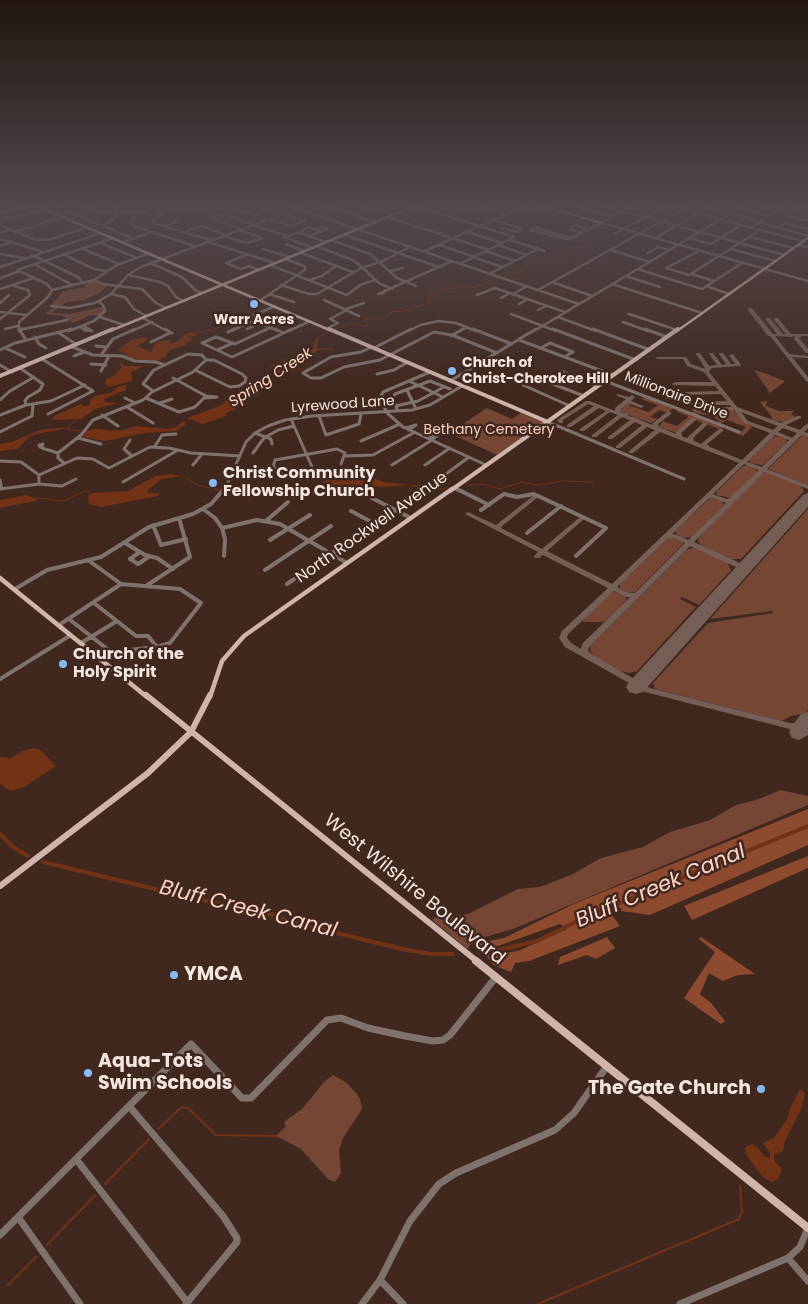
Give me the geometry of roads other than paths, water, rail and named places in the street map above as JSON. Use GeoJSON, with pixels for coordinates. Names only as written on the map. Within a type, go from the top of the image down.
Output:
{"type":"FeatureCollection","features":[{"type":"Feature","properties":{"kind":"main road"},"geometry":{"type":"LineString","coordinates":[[183,267],[548,422]]}},
{"type":"Feature","properties":{"kind":"main road"},"geometry":{"type":"LineString","coordinates":[[0,376],[266,267]]}},
{"type":"Feature","properties":{"kind":"main road","name":"North Rockwell Avenue"},"geometry":{"type":"LineString","coordinates":[[0,886],[148,773],[191,732],[209,699],[219,667],[236,644],[410,518],[768,267]]}},
{"type":"Feature","properties":{"kind":"main road","name":"West Wilshire Boulevard"},"geometry":{"type":"LineString","coordinates":[[0,578],[808,1228]]}},
{"type":"Feature","properties":{"kind":"street"},"geometry":{"type":"LineString","coordinates":[[0,278],[27,267]]}},
{"type":"Feature","properties":{"kind":"street"},"geometry":{"type":"LineString","coordinates":[[39,267],[72,285]]}},
{"type":"Feature","properties":{"kind":"street"},"geometry":{"type":"LineString","coordinates":[[56,267],[79,278],[83,283]]}},
{"type":"Feature","properties":{"kind":"street"},"geometry":{"type":"LineString","coordinates":[[89,267],[106,271]]}},
{"type":"Feature","properties":{"kind":"street"},"geometry":{"type":"LineString","coordinates":[[26,340],[19,328],[19,322],[49,296],[52,290],[94,280],[114,267]]}},
{"type":"Feature","properties":{"kind":"street"},"geometry":{"type":"LineString","coordinates":[[52,306],[70,308],[98,301],[111,294],[128,275],[143,267]]}},
{"type":"Feature","properties":{"kind":"street"},"geometry":{"type":"LineString","coordinates":[[159,267],[184,278],[194,290],[202,293]]}},
{"type":"Feature","properties":{"kind":"street"},"geometry":{"type":"LineString","coordinates":[[236,267],[241,269],[247,267]]}},
{"type":"Feature","properties":{"kind":"street"},"geometry":{"type":"LineString","coordinates":[[252,267],[259,270]]}},
{"type":"Feature","properties":{"kind":"street"},"geometry":{"type":"LineString","coordinates":[[275,267],[347,295],[360,285],[375,280]]}},
{"type":"Feature","properties":{"kind":"street"},"geometry":{"type":"LineString","coordinates":[[261,300],[297,276],[306,267]]}},
{"type":"Feature","properties":{"kind":"street"},"geometry":{"type":"LineString","coordinates":[[309,280],[322,276],[335,267]]}},
{"type":"Feature","properties":{"kind":"street"},"geometry":{"type":"LineString","coordinates":[[338,267],[353,272]]}},
{"type":"Feature","properties":{"kind":"street"},"geometry":{"type":"LineString","coordinates":[[281,285],[314,294],[329,288],[363,267],[375,280],[392,289]]}},
{"type":"Feature","properties":{"kind":"street"},"geometry":{"type":"LineString","coordinates":[[386,267],[397,278],[416,286]]}},
{"type":"Feature","properties":{"kind":"street"},"geometry":{"type":"LineString","coordinates":[[384,293],[439,267]]}},
{"type":"Feature","properties":{"kind":"street"},"geometry":{"type":"LineString","coordinates":[[469,267],[579,304]]}},
{"type":"Feature","properties":{"kind":"street"},"geometry":{"type":"LineString","coordinates":[[490,274],[502,267]]}},
{"type":"Feature","properties":{"kind":"street"},"geometry":{"type":"LineString","coordinates":[[538,290],[579,267]]}},
{"type":"Feature","properties":{"kind":"street"},"geometry":{"type":"LineString","coordinates":[[450,380],[641,267]]}},
{"type":"Feature","properties":{"kind":"street"},"geometry":{"type":"LineString","coordinates":[[668,267],[668,269],[714,281]]}},
{"type":"Feature","properties":{"kind":"street"},"geometry":{"type":"LineString","coordinates":[[690,275],[703,267]]}},
{"type":"Feature","properties":{"kind":"street"},"geometry":{"type":"LineString","coordinates":[[637,269],[702,289],[736,267]]}},
{"type":"Feature","properties":{"kind":"street"},"geometry":{"type":"LineString","coordinates":[[757,267],[808,281]]}},
{"type":"Feature","properties":{"kind":"street"},"geometry":{"type":"LineString","coordinates":[[390,271],[403,268]]}},
{"type":"Feature","properties":{"kind":"street"},"geometry":{"type":"LineString","coordinates":[[18,271],[48,285],[52,290]]}},
{"type":"Feature","properties":{"kind":"street"},"geometry":{"type":"LineString","coordinates":[[128,275],[160,282],[168,286],[176,297],[184,301]]}},
{"type":"Feature","properties":{"kind":"street"},"geometry":{"type":"LineString","coordinates":[[626,276],[660,287]]}},
{"type":"Feature","properties":{"kind":"street"},"geometry":{"type":"LineString","coordinates":[[0,289],[34,278]]}},
{"type":"Feature","properties":{"kind":"street"},"geometry":{"type":"LineString","coordinates":[[94,280],[102,284],[144,290],[156,303],[166,308]]}},
{"type":"Feature","properties":{"kind":"street"},"geometry":{"type":"LineString","coordinates":[[552,282],[592,296]]}},
{"type":"Feature","properties":{"kind":"street"},"geometry":{"type":"LineString","coordinates":[[612,284],[702,313]]}},
{"type":"Feature","properties":{"kind":"street"},"geometry":{"type":"LineString","coordinates":[[0,319],[30,294],[27,290],[14,286]]}},
{"type":"Feature","properties":{"kind":"street"},"geometry":{"type":"LineString","coordinates":[[501,298],[527,286]]}},
{"type":"Feature","properties":{"kind":"street"},"geometry":{"type":"LineString","coordinates":[[706,286],[729,294]]}},
{"type":"Feature","properties":{"kind":"street"},"geometry":{"type":"LineString","coordinates":[[476,295],[492,288],[565,312]]}},
{"type":"Feature","properties":{"kind":"street"},"geometry":{"type":"LineString","coordinates":[[111,294],[125,297],[134,309],[144,317],[171,333],[157,337],[151,342]]}},
{"type":"Feature","properties":{"kind":"street"},"geometry":{"type":"LineString","coordinates":[[269,294],[294,302]]}},
{"type":"Feature","properties":{"kind":"street"},"geometry":{"type":"LineString","coordinates":[[0,303],[8,295]]}},
{"type":"Feature","properties":{"kind":"street"},"geometry":{"type":"LineString","coordinates":[[519,304],[528,299]]}},
{"type":"Feature","properties":{"kind":"street"},"geometry":{"type":"LineString","coordinates":[[324,300],[359,316]]}},
{"type":"Feature","properties":{"kind":"street"},"geometry":{"type":"LineString","coordinates":[[0,350],[35,337],[59,333],[82,326],[100,317],[105,309],[98,301]]}},
{"type":"Feature","properties":{"kind":"street"},"geometry":{"type":"LineString","coordinates":[[328,328],[338,323],[330,318],[364,303]]}},
{"type":"Feature","properties":{"kind":"street"},"geometry":{"type":"LineString","coordinates":[[275,306],[248,318],[258,324],[272,327],[284,333]]}},
{"type":"Feature","properties":{"kind":"street"},"geometry":{"type":"LineString","coordinates":[[538,310],[546,306]]}},
{"type":"Feature","properties":{"kind":"street"},"geometry":{"type":"LineString","coordinates":[[0,312],[27,315]]}},
{"type":"Feature","properties":{"kind":"street"},"geometry":{"type":"LineString","coordinates":[[511,314],[636,360]]}},
{"type":"Feature","properties":{"kind":"street"},"geometry":{"type":"LineString","coordinates":[[630,314],[677,330]]}},
{"type":"Feature","properties":{"kind":"street"},"geometry":{"type":"LineString","coordinates":[[438,316],[439,321]]}},
{"type":"Feature","properties":{"kind":"street"},"geometry":{"type":"LineString","coordinates":[[100,317],[124,325]]}},
{"type":"Feature","properties":{"kind":"street"},"geometry":{"type":"LineString","coordinates":[[558,317],[650,350]]}},
{"type":"Feature","properties":{"kind":"street"},"geometry":{"type":"LineString","coordinates":[[5,330],[67,320]]}},
{"type":"Feature","properties":{"kind":"street"},"geometry":{"type":"LineString","coordinates":[[228,332],[252,321]]}},
{"type":"Feature","properties":{"kind":"street"},"geometry":{"type":"LineString","coordinates":[[231,344],[216,337],[202,343],[232,357],[310,321]]}},
{"type":"Feature","properties":{"kind":"street"},"geometry":{"type":"LineString","coordinates":[[497,353],[451,336],[434,332],[377,361],[344,367],[321,378],[311,378],[304,373],[305,370],[331,357],[361,352],[420,325],[439,321],[467,327],[512,344]]}},
{"type":"Feature","properties":{"kind":"street"},"geometry":{"type":"LineString","coordinates":[[101,355],[106,347],[117,337],[152,322]]}},
{"type":"Feature","properties":{"kind":"street"},"geometry":{"type":"LineString","coordinates":[[623,322],[667,337]]}},
{"type":"Feature","properties":{"kind":"street"},"geometry":{"type":"LineString","coordinates":[[247,329],[258,324]]}},
{"type":"Feature","properties":{"kind":"street"},"geometry":{"type":"LineString","coordinates":[[217,350],[272,327]]}},
{"type":"Feature","properties":{"kind":"street"},"geometry":{"type":"LineString","coordinates":[[451,336],[467,327]]}},
{"type":"Feature","properties":{"kind":"street"},"geometry":{"type":"LineString","coordinates":[[59,333],[83,351],[165,365]]}},
{"type":"Feature","properties":{"kind":"street"},"geometry":{"type":"LineString","coordinates":[[35,337],[37,342],[46,348]]}},
{"type":"Feature","properties":{"kind":"street"},"geometry":{"type":"LineString","coordinates":[[519,340],[613,376]]}},
{"type":"Feature","properties":{"kind":"street"},"geometry":{"type":"LineString","coordinates":[[542,348],[550,343],[573,352],[564,357]]}},
{"type":"Feature","properties":{"kind":"street"},"geometry":{"type":"LineString","coordinates":[[96,346],[106,347]]}},
{"type":"Feature","properties":{"kind":"street"},"geometry":{"type":"LineString","coordinates":[[5,348],[25,357]]}},
{"type":"Feature","properties":{"kind":"street"},"geometry":{"type":"LineString","coordinates":[[74,356],[83,351]]}},
{"type":"Feature","properties":{"kind":"street"},"geometry":{"type":"LineString","coordinates":[[153,391],[143,385],[147,380],[147,373],[193,352],[204,355],[206,360]]}},
{"type":"Feature","properties":{"kind":"street"},"geometry":{"type":"LineString","coordinates":[[101,371],[109,356]]}},
{"type":"Feature","properties":{"kind":"street"},"geometry":{"type":"LineString","coordinates":[[42,359],[93,391],[48,414]]}},
{"type":"Feature","properties":{"kind":"street"},"geometry":{"type":"LineString","coordinates":[[58,453],[78,438],[91,421],[146,398],[153,391],[195,370],[206,360],[216,361],[246,377],[243,385],[230,387],[195,370]]}},
{"type":"Feature","properties":{"kind":"street"},"geometry":{"type":"LineString","coordinates":[[172,361],[177,364]]}},
{"type":"Feature","properties":{"kind":"street"},"geometry":{"type":"LineString","coordinates":[[377,374],[394,370],[408,362]]}},
{"type":"Feature","properties":{"kind":"street"},"geometry":{"type":"LineString","coordinates":[[91,364],[106,364]]}},
{"type":"Feature","properties":{"kind":"street"},"geometry":{"type":"LineString","coordinates":[[0,365],[12,372]]}},
{"type":"Feature","properties":{"kind":"street"},"geometry":{"type":"LineString","coordinates":[[20,368],[43,384],[43,387],[25,400],[26,405]]}},
{"type":"Feature","properties":{"kind":"street"},"geometry":{"type":"LineString","coordinates":[[430,372],[411,382],[383,392],[380,398],[387,413],[408,429],[486,465]]}},
{"type":"Feature","properties":{"kind":"street"},"geometry":{"type":"LineString","coordinates":[[560,372],[598,386]]}},
{"type":"Feature","properties":{"kind":"street"},"geometry":{"type":"LineString","coordinates":[[0,398],[34,377]]}},
{"type":"Feature","properties":{"kind":"street"},"geometry":{"type":"LineString","coordinates":[[146,398],[179,412],[192,408],[205,397],[173,378]]}},
{"type":"Feature","properties":{"kind":"street"},"geometry":{"type":"LineString","coordinates":[[570,406],[523,386],[536,378],[584,396]]}},
{"type":"Feature","properties":{"kind":"street"},"geometry":{"type":"LineString","coordinates":[[444,387],[412,403],[397,407],[394,395],[430,381],[450,389]]}},
{"type":"Feature","properties":{"kind":"street","name":"Millionaire Drive"},"geometry":{"type":"LineString","coordinates":[[605,381],[739,432]]}},
{"type":"Feature","properties":{"kind":"street"},"geometry":{"type":"LineString","coordinates":[[411,382],[443,398]]}},
{"type":"Feature","properties":{"kind":"street"},"geometry":{"type":"LineString","coordinates":[[1,414],[26,405],[51,401],[85,385]]}},
{"type":"Feature","properties":{"kind":"street","name":"Lyrewood Lane"},"geometry":{"type":"LineString","coordinates":[[14,588],[59,565],[106,555],[153,525],[203,509],[222,493],[246,442],[256,433],[270,425],[291,419],[387,413],[416,409],[443,398],[462,386]]}},
{"type":"Feature","properties":{"kind":"street"},"geometry":{"type":"LineString","coordinates":[[407,390],[416,409]]}},
{"type":"Feature","properties":{"kind":"street"},"geometry":{"type":"LineString","coordinates":[[125,398],[135,403]]}},
{"type":"Feature","properties":{"kind":"street"},"geometry":{"type":"LineString","coordinates":[[160,403],[172,399]]}},
{"type":"Feature","properties":{"kind":"street"},"geometry":{"type":"LineString","coordinates":[[0,432],[32,416],[33,405]]}},
{"type":"Feature","properties":{"kind":"street"},"geometry":{"type":"LineString","coordinates":[[127,407],[153,423]]}},
{"type":"Feature","properties":{"kind":"street"},"geometry":{"type":"LineString","coordinates":[[375,413],[384,407]]}},
{"type":"Feature","properties":{"kind":"street"},"geometry":{"type":"LineString","coordinates":[[320,416],[326,436],[359,424],[361,422],[361,414]]}},
{"type":"Feature","properties":{"kind":"street"},"geometry":{"type":"LineString","coordinates":[[102,415],[118,426]]}},
{"type":"Feature","properties":{"kind":"street"},"geometry":{"type":"LineString","coordinates":[[291,419],[312,467]]}},
{"type":"Feature","properties":{"kind":"street"},"geometry":{"type":"LineString","coordinates":[[548,422],[684,479]]}},
{"type":"Feature","properties":{"kind":"street"},"geometry":{"type":"LineString","coordinates":[[361,441],[400,424]]}},
{"type":"Feature","properties":{"kind":"street"},"geometry":{"type":"LineString","coordinates":[[253,453],[260,441],[266,437],[281,429],[294,426]]}},
{"type":"Feature","properties":{"kind":"street"},"geometry":{"type":"LineString","coordinates":[[344,456],[363,457],[376,454],[415,432]]}},
{"type":"Feature","properties":{"kind":"street"},"geometry":{"type":"LineString","coordinates":[[256,433],[271,439],[272,444]]}},
{"type":"Feature","properties":{"kind":"street"},"geometry":{"type":"LineString","coordinates":[[155,446],[162,435],[176,434]]}},
{"type":"Feature","properties":{"kind":"street"},"geometry":{"type":"LineString","coordinates":[[78,438],[101,444]]}},
{"type":"Feature","properties":{"kind":"street"},"geometry":{"type":"LineString","coordinates":[[392,465],[430,439]]}},
{"type":"Feature","properties":{"kind":"street"},"geometry":{"type":"LineString","coordinates":[[130,440],[124,449],[132,456]]}},
{"type":"Feature","properties":{"kind":"street"},"geometry":{"type":"LineString","coordinates":[[39,475],[77,458],[88,458],[109,468],[155,446],[202,454],[240,456]]}},
{"type":"Feature","properties":{"kind":"street"},"geometry":{"type":"LineString","coordinates":[[42,448],[58,453]]}},
{"type":"Feature","properties":{"kind":"street"},"geometry":{"type":"LineString","coordinates":[[425,465],[450,448]]}},
{"type":"Feature","properties":{"kind":"street"},"geometry":{"type":"LineString","coordinates":[[286,474],[273,466],[275,460],[337,449],[344,451],[341,464]]}},
{"type":"Feature","properties":{"kind":"street"},"geometry":{"type":"LineString","coordinates":[[123,482],[178,450]]}},
{"type":"Feature","properties":{"kind":"street"},"geometry":{"type":"LineString","coordinates":[[58,453],[58,458],[64,463]]}},
{"type":"Feature","properties":{"kind":"street"},"geometry":{"type":"LineString","coordinates":[[193,465],[202,454]]}},
{"type":"Feature","properties":{"kind":"street"},"geometry":{"type":"LineString","coordinates":[[438,480],[468,457]]}},
{"type":"Feature","properties":{"kind":"street"},"geometry":{"type":"LineString","coordinates":[[0,460],[19,461],[39,475]]}},
{"type":"Feature","properties":{"kind":"street"},"geometry":{"type":"LineString","coordinates":[[39,475],[39,484]]}},
{"type":"Feature","properties":{"kind":"street"},"geometry":{"type":"LineString","coordinates":[[0,480],[1,489],[39,484],[60,486],[76,479]]}},
{"type":"Feature","properties":{"kind":"street"},"geometry":{"type":"LineString","coordinates":[[454,488],[489,504]]}},
{"type":"Feature","properties":{"kind":"street"},"geometry":{"type":"LineString","coordinates":[[482,510],[504,494],[517,497],[534,494],[606,528],[576,556]]}},
{"type":"Feature","properties":{"kind":"street"},"geometry":{"type":"LineString","coordinates":[[351,511],[375,524],[416,496]]}},
{"type":"Feature","properties":{"kind":"street"},"geometry":{"type":"LineString","coordinates":[[372,498],[410,518]]}},
{"type":"Feature","properties":{"kind":"street"},"geometry":{"type":"LineString","coordinates":[[267,520],[288,502]]}},
{"type":"Feature","properties":{"kind":"street"},"geometry":{"type":"LineString","coordinates":[[527,533],[561,506]]}},
{"type":"Feature","properties":{"kind":"street"},"geometry":{"type":"LineString","coordinates":[[203,509],[213,516],[222,528],[226,541],[224,556]]}},
{"type":"Feature","properties":{"kind":"street"},"geometry":{"type":"LineString","coordinates":[[270,540],[310,514]]}},
{"type":"Feature","properties":{"kind":"street"},"geometry":{"type":"LineString","coordinates":[[146,586],[190,557],[179,518]]}},
{"type":"Feature","properties":{"kind":"street"},"geometry":{"type":"LineString","coordinates":[[222,528],[247,522],[267,520],[289,529],[347,563]]}},
{"type":"Feature","properties":{"kind":"street"},"geometry":{"type":"LineString","coordinates":[[153,525],[161,545],[186,539]]}},
{"type":"Feature","properties":{"kind":"street"},"geometry":{"type":"LineString","coordinates":[[265,570],[331,526]]}},
{"type":"Feature","properties":{"kind":"street"},"geometry":{"type":"LineString","coordinates":[[287,584],[353,539]]}},
{"type":"Feature","properties":{"kind":"street"},"geometry":{"type":"LineString","coordinates":[[125,543],[140,552],[157,558],[173,569]]}},
{"type":"Feature","properties":{"kind":"street"},"geometry":{"type":"LineString","coordinates":[[140,552],[130,559],[138,564],[150,556]]}},
{"type":"Feature","properties":{"kind":"street"},"geometry":{"type":"LineString","coordinates":[[69,619],[111,652],[157,647],[170,643],[201,602],[180,589],[121,584],[88,560]]}},
{"type":"Feature","properties":{"kind":"street"},"geometry":{"type":"LineString","coordinates":[[59,625],[121,584]]}},
{"type":"Feature","properties":{"kind":"street"},"geometry":{"type":"LineString","coordinates":[[94,603],[136,636],[148,636],[157,647]]}},
{"type":"Feature","properties":{"kind":"street"},"geometry":{"type":"LineString","coordinates":[[81,643],[116,621]]}},
{"type":"Feature","properties":{"kind":"street"},"geometry":{"type":"LineString","coordinates":[[0,679],[72,635]]}},
{"type":"Feature","properties":{"kind":"street"},"geometry":{"type":"LineString","coordinates":[[0,1235],[191,1044],[242,1098],[250,1098],[264,1087],[316,1029],[327,1020],[341,1018],[405,1036],[433,1041],[443,1040],[450,1036],[496,977]]}},
{"type":"Feature","properties":{"kind":"street"},"geometry":{"type":"LineString","coordinates":[[362,1304],[380,1280],[410,1221],[439,1184],[456,1173],[555,1130],[574,1113],[607,1066]]}},
{"type":"Feature","properties":{"kind":"street"},"geometry":{"type":"LineString","coordinates":[[76,1159],[186,1303],[237,1242],[237,1238],[234,1229],[129,1106]]}},
{"type":"Feature","properties":{"kind":"street"},"geometry":{"type":"LineString","coordinates":[[18,1217],[80,1304]]}},
{"type":"Feature","properties":{"kind":"street"},"geometry":{"type":"LineString","coordinates":[[680,1304],[788,1258],[800,1247],[808,1228]]}},
{"type":"Feature","properties":{"kind":"street"},"geometry":{"type":"LineString","coordinates":[[788,1258],[808,1281]]}},
{"type":"Feature","properties":{"kind":"street"},"geometry":{"type":"LineString","coordinates":[[380,1280],[403,1304]]}},
{"type":"Feature","properties":{"kind":"waterway","name":"Spring Creek"},"geometry":{"type":"LineString","coordinates":[[503,277],[524,270],[525,267]]}},
{"type":"Feature","properties":{"kind":"waterway","name":"Spring Creek"},"geometry":{"type":"LineString","coordinates":[[465,287],[474,287],[500,278]]}},
{"type":"Feature","properties":{"kind":"waterway"},"geometry":{"type":"LineString","coordinates":[[97,290],[104,286]]}},
{"type":"Feature","properties":{"kind":"waterway","name":"Spring Creek"},"geometry":{"type":"LineString","coordinates":[[439,290],[462,287]]}},
{"type":"Feature","properties":{"kind":"waterway","name":"Spring Creek"},"geometry":{"type":"LineString","coordinates":[[334,329],[350,324],[366,326],[368,324],[364,319],[383,319],[392,312],[404,311],[426,304],[431,298],[429,295],[436,292]]}},
{"type":"Feature","properties":{"kind":"waterway"},"geometry":{"type":"LineString","coordinates":[[72,319],[102,310]]}},
{"type":"Feature","properties":{"kind":"waterway"},"geometry":{"type":"LineString","coordinates":[[197,332],[213,330],[222,325],[223,323],[214,319],[218,315]]}},
{"type":"Feature","properties":{"kind":"waterway"},"geometry":{"type":"LineString","coordinates":[[321,349],[334,349]]}},
{"type":"Feature","properties":{"kind":"waterway"},"geometry":{"type":"LineString","coordinates":[[297,369],[303,369]]}},
{"type":"Feature","properties":{"kind":"waterway"},"geometry":{"type":"LineString","coordinates":[[67,428],[77,419]]}},
{"type":"Feature","properties":{"kind":"waterway","name":"Spring Creek"},"geometry":{"type":"LineString","coordinates":[[68,429],[80,431]]}},
{"type":"Feature","properties":{"kind":"waterway"},"geometry":{"type":"LineString","coordinates":[[182,476],[200,486],[221,490]]}},
{"type":"Feature","properties":{"kind":"waterway"},"geometry":{"type":"LineString","coordinates":[[468,485],[482,484],[500,489],[521,482],[537,485],[563,481],[593,482]]}},
{"type":"Feature","properties":{"kind":"waterway"},"geometry":{"type":"LineString","coordinates":[[410,485],[445,489]]}},
{"type":"Feature","properties":{"kind":"waterway"},"geometry":{"type":"LineString","coordinates":[[226,491],[296,487],[308,494],[335,495]]}},
{"type":"Feature","properties":{"kind":"waterway"},"geometry":{"type":"LineString","coordinates":[[37,498],[64,501],[85,491],[90,493]]}},
{"type":"Feature","properties":{"kind":"waterway"},"geometry":{"type":"LineString","coordinates":[[250,500],[251,494]]}},
{"type":"Feature","properties":{"kind":"waterway","name":"Bluff Creek Canal"},"geometry":{"type":"LineString","coordinates":[[486,953],[537,941],[588,916],[808,826]]}},
{"type":"Feature","properties":{"kind":"waterway","name":"Bluff Creek Canal"},"geometry":{"type":"LineString","coordinates":[[0,834],[13,847],[28,856]]}},
{"type":"Feature","properties":{"kind":"waterway","name":"Bluff Creek Canal"},"geometry":{"type":"LineString","coordinates":[[43,862],[192,898],[274,915],[287,921],[402,949],[431,954],[453,954]]}},
{"type":"Feature","properties":{"kind":"waterway"},"geometry":{"type":"LineString","coordinates":[[158,1129],[182,1107],[188,1108],[216,1135],[276,1136]]}},
{"type":"Feature","properties":{"kind":"waterway"},"geometry":{"type":"LineString","coordinates":[[105,1184],[149,1139]]}},
{"type":"Feature","properties":{"kind":"waterway"},"geometry":{"type":"LineString","coordinates":[[538,1304],[739,1219],[742,1212],[740,1186]]}},
{"type":"Feature","properties":{"kind":"waterway"},"geometry":{"type":"LineString","coordinates":[[47,1245],[95,1195]]}},
{"type":"Feature","properties":{"kind":"waterway"},"geometry":{"type":"LineString","coordinates":[[8,1285],[36,1257]]}},
{"type":"Feature","properties":{"kind":"place","name":"Warr Acres"},"geometry":{"type":"Point","coordinates":[254,304]}},
{"type":"Feature","properties":{"kind":"place","name":"Church of Christ-Cherokee Hill"},"geometry":{"type":"Point","coordinates":[452,371]}},
{"type":"Feature","properties":{"kind":"place","name":"Christ Community Fellowship Church"},"geometry":{"type":"Point","coordinates":[213,483]}},
{"type":"Feature","properties":{"kind":"place","name":"Church of the Holy Spirit"},"geometry":{"type":"Point","coordinates":[63,664]}},
{"type":"Feature","properties":{"kind":"place","name":"YMCA"},"geometry":{"type":"Point","coordinates":[174,975]}},
{"type":"Feature","properties":{"kind":"place","name":"Aqua-Tots Swim Schools"},"geometry":{"type":"Point","coordinates":[88,1073]}},
{"type":"Feature","properties":{"kind":"place","name":"The Gate Church"},"geometry":{"type":"Point","coordinates":[761,1089]}},
{"type":"Feature","properties":{"kind":"park label","name":"Bethany Cemetery"},"geometry":{"type":"Point","coordinates":[489,430]}}]}
